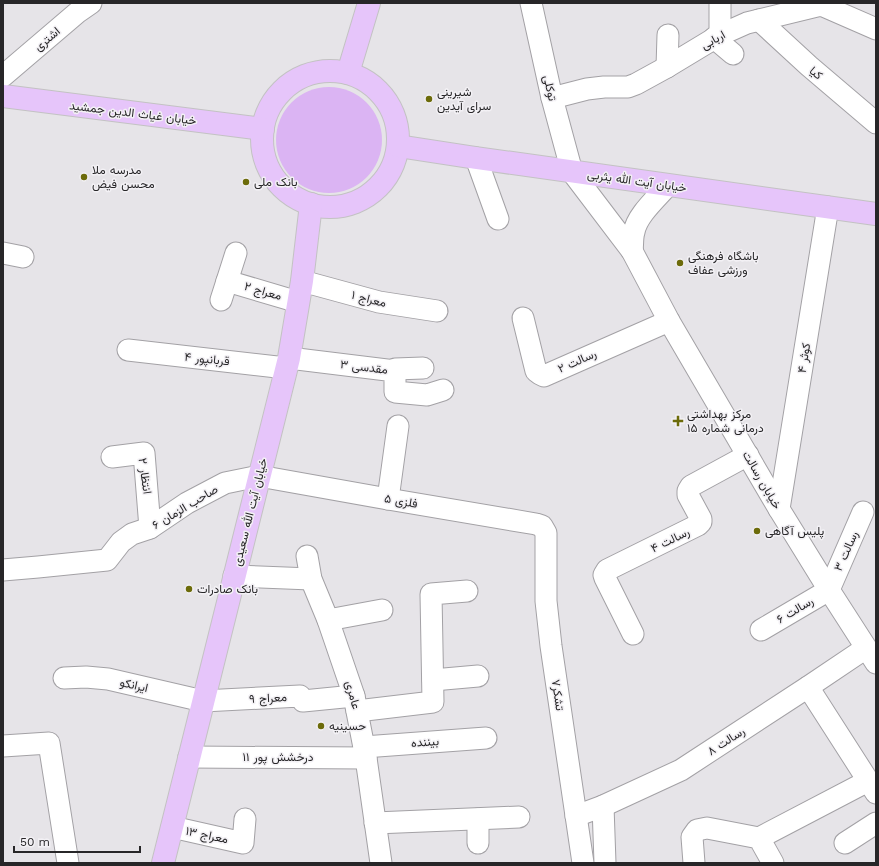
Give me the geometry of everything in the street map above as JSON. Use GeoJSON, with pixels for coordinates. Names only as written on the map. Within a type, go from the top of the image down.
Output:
{"type":"FeatureCollection","features":[{"type":"Feature","properties":{"kind":"main road"},"geometry":{"type":"LineString","coordinates":[[348,73],[369,3]]}},
{"type":"Feature","properties":{"kind":"main road"},"geometry":{"type":"LineString","coordinates":[[329,71],[348,73],[366,81],[380,93],[391,109],[397,126],[398,146],[393,165],[383,182],[369,195],[351,204],[331,207],[311,204],[294,196],[279,184],[268,167],[263,149],[263,130],[268,111],[278,95],[292,82],[310,74],[329,71]]}},
{"type":"Feature","properties":{"kind":"main road","name":"خیابان غیاث الدین جمشید"},"geometry":{"type":"LineString","coordinates":[[3,96],[263,130]]}},
{"type":"Feature","properties":{"kind":"main road","name":"خیابان آیت الله یثربی"},"geometry":{"type":"LineString","coordinates":[[398,146],[572,172],[876,214]]}},
{"type":"Feature","properties":{"kind":"main road","name":"خیابان آیت الله سعیدی"},"geometry":{"type":"LineString","coordinates":[[163,863],[287,363],[300,291],[311,204]]}},
{"type":"Feature","properties":{"kind":"street","name":"توکلی"},"geometry":{"type":"LineString","coordinates":[[531,3],[552,98],[572,172]]}},
{"type":"Feature","properties":{"kind":"street"},"geometry":{"type":"LineString","coordinates":[[720,3],[717,36],[733,54]]}},
{"type":"Feature","properties":{"kind":"street","name":"اربابی"},"geometry":{"type":"LineString","coordinates":[[552,98],[587,89],[636,84],[717,36],[747,23],[823,4],[876,28]]}},
{"type":"Feature","properties":{"kind":"street","name":"اشتری"},"geometry":{"type":"LineString","coordinates":[[3,76],[79,6]]}},
{"type":"Feature","properties":{"kind":"street","name":"کیا"},"geometry":{"type":"LineString","coordinates":[[759,20],[809,66],[876,122]]}},
{"type":"Feature","properties":{"kind":"street"},"geometry":{"type":"LineString","coordinates":[[667,67],[668,35]]}},
{"type":"Feature","properties":{"kind":"street"},"geometry":{"type":"LineString","coordinates":[[476,158],[498,219]]}},
{"type":"Feature","properties":{"kind":"street","name":"خیابان رسالت"},"geometry":{"type":"LineString","coordinates":[[572,172],[632,251],[669,321],[779,509],[871,656]]}},
{"type":"Feature","properties":{"kind":"street"},"geometry":{"type":"LineString","coordinates":[[632,251],[634,231],[638,221],[668,185]]}},
{"type":"Feature","properties":{"kind":"street","name":"کوثر ۴"},"geometry":{"type":"LineString","coordinates":[[779,509],[828,207]]}},
{"type":"Feature","properties":{"kind":"street","name":"معراج ۲"},"geometry":{"type":"LineString","coordinates":[[236,253],[224,291],[300,291]]}},
{"type":"Feature","properties":{"kind":"street","name":"معراج ۱"},"geometry":{"type":"LineString","coordinates":[[300,291],[437,311]]}},
{"type":"Feature","properties":{"kind":"street","name":"رسالت ۲"},"geometry":{"type":"LineString","coordinates":[[523,318],[536,371],[544,376],[669,321]]}},
{"type":"Feature","properties":{"kind":"street","name":"قربانپور ۴"},"geometry":{"type":"LineString","coordinates":[[128,350],[287,363]]}},
{"type":"Feature","properties":{"kind":"street","name":"مقدسی ۳"},"geometry":{"type":"LineString","coordinates":[[287,363],[395,371],[395,392],[427,395],[442,390]]}},
{"type":"Feature","properties":{"kind":"street"},"geometry":{"type":"LineString","coordinates":[[395,371],[395,369],[424,368]]}},
{"type":"Feature","properties":{"kind":"street"},"geometry":{"type":"LineString","coordinates":[[388,499],[398,426]]}},
{"type":"Feature","properties":{"kind":"street","name":"انتظار ۲"},"geometry":{"type":"LineString","coordinates":[[112,456],[144,453],[150,528]]}},
{"type":"Feature","properties":{"kind":"street","name":"رسالت ۴"},"geometry":{"type":"LineString","coordinates":[[633,634],[605,578],[604,575],[607,570],[698,525],[701,522],[701,518],[688,495],[688,491],[691,486],[748,455]]}},
{"type":"Feature","properties":{"kind":"street","name":"فلزی ۵"},"geometry":{"type":"LineString","coordinates":[[259,476],[542,526]]}},
{"type":"Feature","properties":{"kind":"street","name":"صاحب الزمان ۶"},"geometry":{"type":"LineString","coordinates":[[3,570],[38,568],[107,560],[122,542],[132,534],[150,528],[187,503],[225,483],[259,476]]}},
{"type":"Feature","properties":{"kind":"street","name":"رسالت ۳"},"geometry":{"type":"LineString","coordinates":[[829,590],[863,512]]}},
{"type":"Feature","properties":{"kind":"street","name":"تشکر۷"},"geometry":{"type":"LineString","coordinates":[[542,526],[546,533],[546,601],[551,646],[583,863]]}},
{"type":"Feature","properties":{"kind":"street","name":"عامری"},"geometry":{"type":"LineString","coordinates":[[307,556],[311,580],[328,620],[356,703],[365,752],[381,863]]}},
{"type":"Feature","properties":{"kind":"street"},"geometry":{"type":"LineString","coordinates":[[234,576],[311,580]]}},
{"type":"Feature","properties":{"kind":"street"},"geometry":{"type":"LineString","coordinates":[[356,703],[434,702],[431,594],[467,590]]}},
{"type":"Feature","properties":{"kind":"street","name":"رسالت ۶"},"geometry":{"type":"LineString","coordinates":[[761,630],[829,590]]}},
{"type":"Feature","properties":{"kind":"street"},"geometry":{"type":"LineString","coordinates":[[328,620],[382,610]]}},
{"type":"Feature","properties":{"kind":"street","name":"رسالت ۸"},"geometry":{"type":"LineString","coordinates":[[576,816],[604,806],[681,770],[808,687],[871,656]]}},
{"type":"Feature","properties":{"kind":"street"},"geometry":{"type":"LineString","coordinates":[[433,680],[478,676]]}},
{"type":"Feature","properties":{"kind":"street","name":"ایرانکو"},"geometry":{"type":"LineString","coordinates":[[64,678],[108,678],[203,701]]}},
{"type":"Feature","properties":{"kind":"street"},"geometry":{"type":"LineString","coordinates":[[694,863],[692,837],[697,830],[707,828],[759,838],[872,787],[808,687]]}},
{"type":"Feature","properties":{"kind":"street","name":"معراج ۹"},"geometry":{"type":"LineString","coordinates":[[203,701],[300,696],[303,701],[356,703]]}},
{"type":"Feature","properties":{"kind":"street","name":"بیننده"},"geometry":{"type":"LineString","coordinates":[[365,752],[486,738]]}},
{"type":"Feature","properties":{"kind":"street"},"geometry":{"type":"LineString","coordinates":[[3,746],[49,743],[68,863]]}},
{"type":"Feature","properties":{"kind":"street","name":"درخشش پور ۱۱"},"geometry":{"type":"LineString","coordinates":[[189,756],[365,752]]}},
{"type":"Feature","properties":{"kind":"street"},"geometry":{"type":"LineString","coordinates":[[604,806],[605,863]]}},
{"type":"Feature","properties":{"kind":"street"},"geometry":{"type":"LineString","coordinates":[[375,822],[519,817]]}},
{"type":"Feature","properties":{"kind":"street"},"geometry":{"type":"LineString","coordinates":[[478,818],[478,843]]}},
{"type":"Feature","properties":{"kind":"street","name":"معراج ۱۳"},"geometry":{"type":"LineString","coordinates":[[172,827],[243,842],[245,819]]}},
{"type":"Feature","properties":{"kind":"street"},"geometry":{"type":"LineString","coordinates":[[845,843],[876,823]]}},
{"type":"Feature","properties":{"kind":"street"},"geometry":{"type":"LineString","coordinates":[[759,838],[773,863]]}},
{"type":"Feature","properties":{"kind":"shaded area"},"geometry":{"type":"Polygon","coordinates":[[[329,87],[349,91],[367,102],[378,120],[382,140],[378,160],[367,178],[349,189],[329,193],[309,189],[291,178],[280,160],[276,140],[280,120],[291,102],[309,91],[329,87]]]}},
{"type":"Feature","properties":{"kind":"place","name":"شیرینی سرای آیدین"},"geometry":{"type":"Point","coordinates":[429,99]}},
{"type":"Feature","properties":{"kind":"place","name":"مدرسه ملا محسن فیض"},"geometry":{"type":"Point","coordinates":[84,177]}},
{"type":"Feature","properties":{"kind":"place","name":"بانک ملی"},"geometry":{"type":"Point","coordinates":[246,182]}},
{"type":"Feature","properties":{"kind":"place","name":"باشگاه فرهنگی ورزشی عفاف"},"geometry":{"type":"Point","coordinates":[680,263]}},
{"type":"Feature","properties":{"kind":"place","name":"مرکز بهداشتی درمانی شماره ۱۵"},"geometry":{"type":"Point","coordinates":[678,421]}},
{"type":"Feature","properties":{"kind":"place","name":"پلیس آگاهی"},"geometry":{"type":"Point","coordinates":[757,531]}},
{"type":"Feature","properties":{"kind":"place","name":"بانک صادرات"},"geometry":{"type":"Point","coordinates":[189,589]}},
{"type":"Feature","properties":{"kind":"place","name":"حسینیه"},"geometry":{"type":"Point","coordinates":[321,726]}}]}
